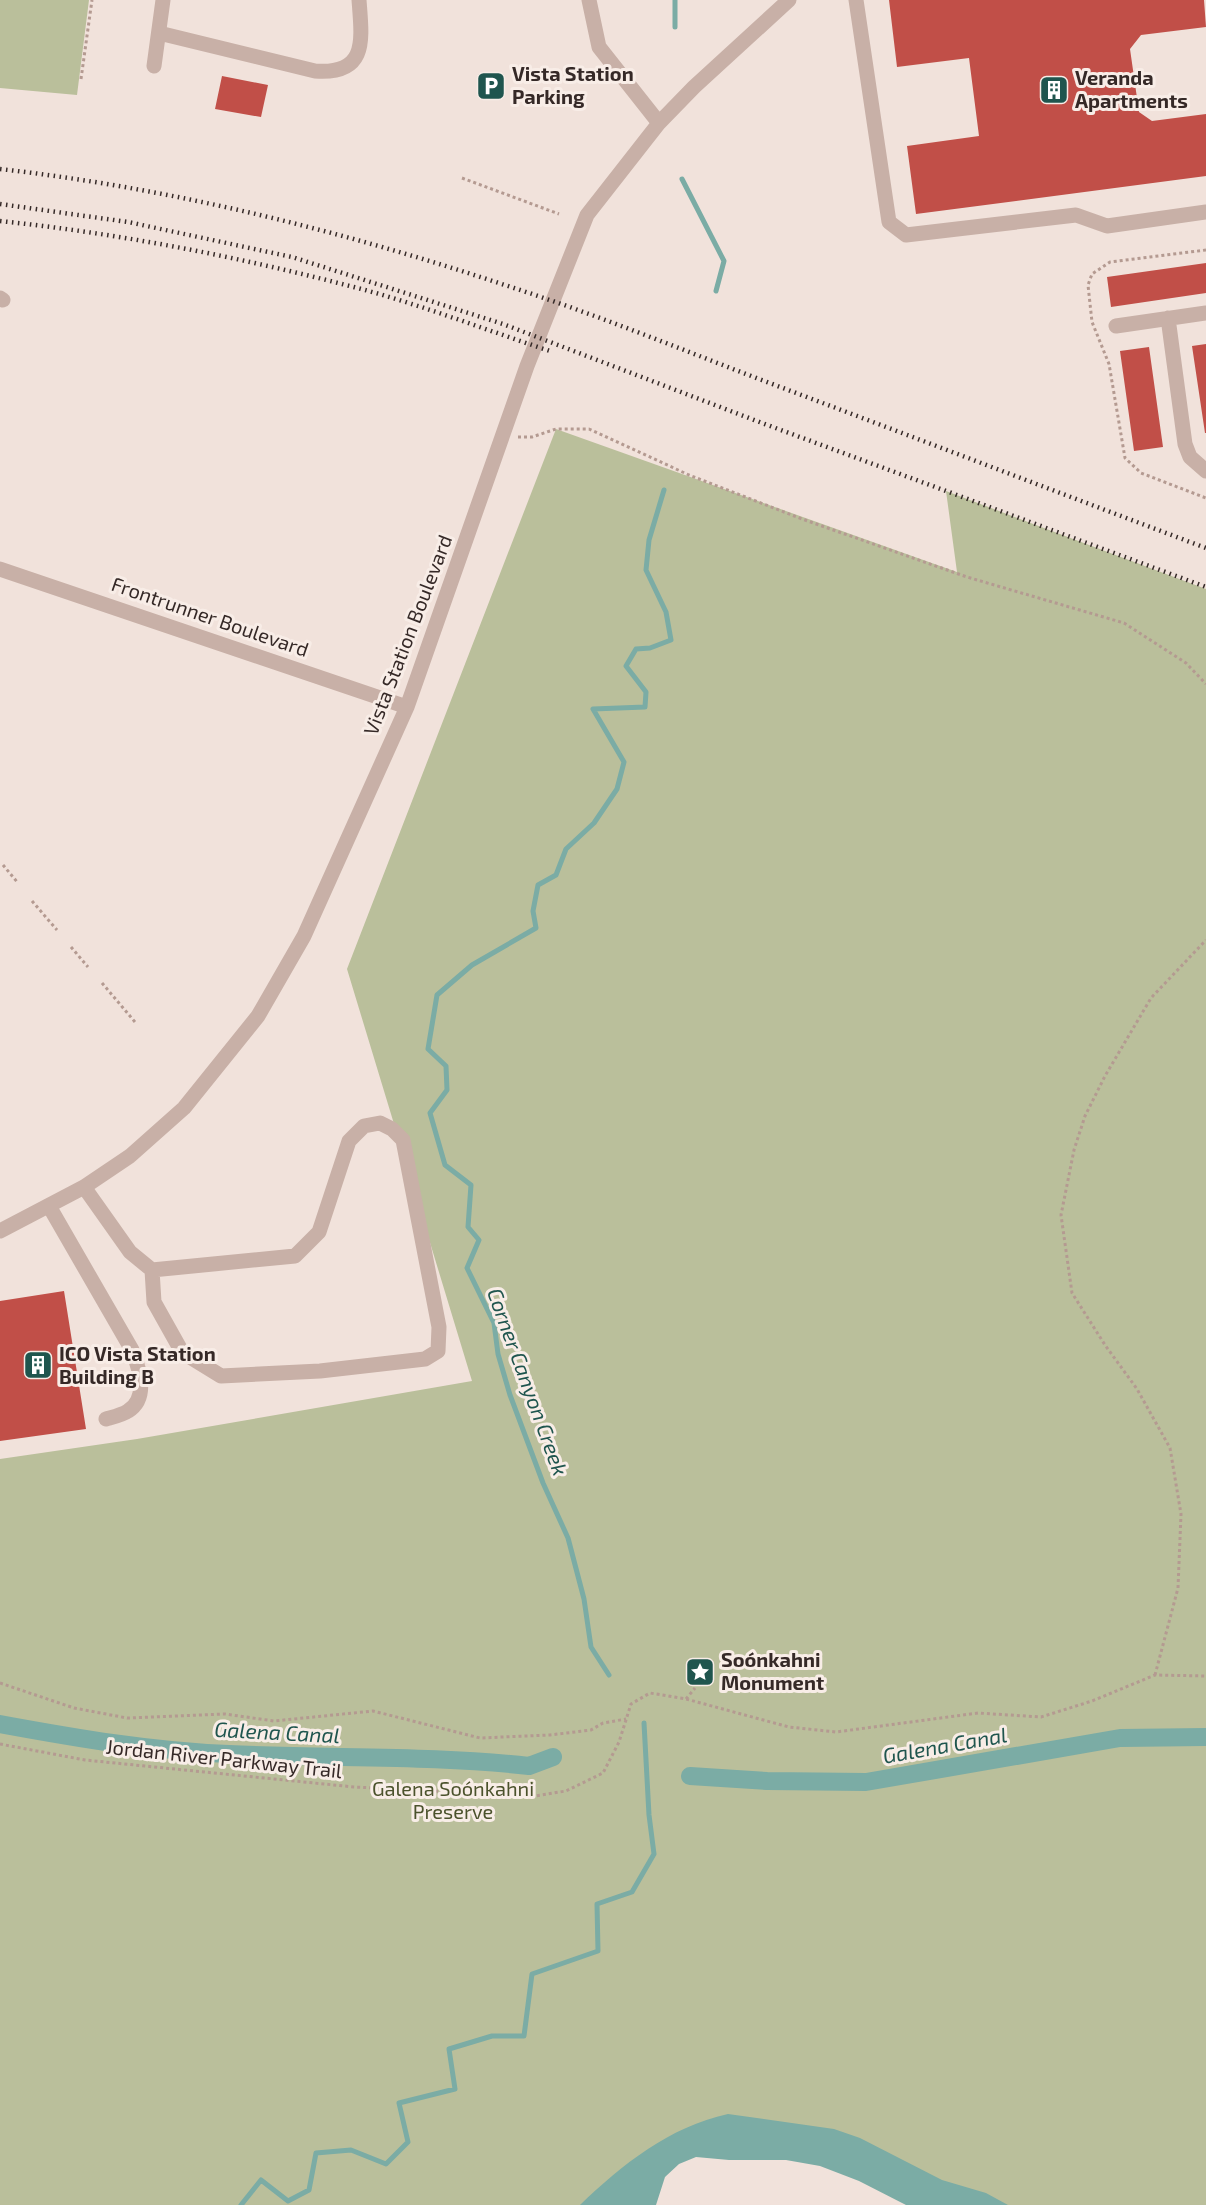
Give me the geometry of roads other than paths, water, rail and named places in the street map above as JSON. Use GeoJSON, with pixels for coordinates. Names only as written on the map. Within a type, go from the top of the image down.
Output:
{"type":"FeatureCollection","features":[{"type":"Feature","properties":{"kind":"street"},"geometry":{"type":"LineString","coordinates":[[154,66],[163,0]]}},
{"type":"Feature","properties":{"kind":"street"},"geometry":{"type":"LineString","coordinates":[[159,33],[315,71],[333,72],[345,69],[355,59],[361,42],[359,0]]}},
{"type":"Feature","properties":{"kind":"street"},"geometry":{"type":"LineString","coordinates":[[589,0],[599,47],[659,123]]}},
{"type":"Feature","properties":{"kind":"street","name":"Vista Station Boulevard"},"geometry":{"type":"LineString","coordinates":[[0,1231],[84,1187],[130,1156],[184,1108],[258,1016],[303,936],[407,707],[505,436],[531,356],[587,215],[659,123],[694,87],[789,0]]}},
{"type":"Feature","properties":{"kind":"street"},"geometry":{"type":"LineString","coordinates":[[856,0],[889,222],[906,236],[1076,215],[1107,226],[1206,212]]}},
{"type":"Feature","properties":{"kind":"street"},"geometry":{"type":"LineString","coordinates":[[1116,326],[1206,313]]}},
{"type":"Feature","properties":{"kind":"street"},"geometry":{"type":"LineString","coordinates":[[1168,318],[1185,444],[1191,457],[1206,471]]}},
{"type":"Feature","properties":{"kind":"street","name":"Frontrunner Boulevard"},"geometry":{"type":"LineString","coordinates":[[0,568],[407,707]]}},
{"type":"Feature","properties":{"kind":"street"},"geometry":{"type":"LineString","coordinates":[[84,1187],[130,1252],[152,1270],[295,1256],[319,1232],[349,1142],[364,1126],[380,1123],[392,1129],[403,1140],[439,1327],[438,1350],[425,1359],[320,1371],[221,1376],[182,1352],[154,1302],[152,1270]]}},
{"type":"Feature","properties":{"kind":"street"},"geometry":{"type":"LineString","coordinates":[[49,1206],[132,1350],[138,1366],[142,1382],[130,1411],[106,1419]]}},
{"type":"Feature","properties":{"kind":"water"},"geometry":{"type":"Polygon","coordinates":[[[728,2114],[834,2129],[860,2138],[942,2180],[986,2193],[1008,2205],[906,2205],[859,2181],[820,2166],[786,2160],[729,2160],[696,2157],[679,2164],[665,2177],[656,2205],[580,2205],[613,2175],[648,2149],[686,2128],[728,2114]]]}},
{"type":"Feature","properties":{"kind":"waterway","name":"Corner Canyon Creek"},"geometry":{"type":"LineString","coordinates":[[675,0],[675,27]]}},
{"type":"Feature","properties":{"kind":"waterway","name":"Corner Canyon Creek"},"geometry":{"type":"LineString","coordinates":[[682,179],[724,261],[716,291]]}},
{"type":"Feature","properties":{"kind":"waterway","name":"Corner Canyon Creek"},"geometry":{"type":"LineString","coordinates":[[609,1675],[591,1647],[584,1599],[568,1538],[543,1483],[510,1395],[498,1354],[494,1323],[467,1268],[479,1240],[468,1227],[471,1185],[445,1165],[430,1113],[447,1090],[446,1066],[428,1049],[437,995],[472,965],[536,928],[533,911],[538,885],[556,875],[566,849],[594,823],[617,789],[624,762],[593,709],[645,707],[646,692],[626,666],[636,649],[650,648],[671,640],[666,612],[646,570],[649,540],[664,490]]}},
{"type":"Feature","properties":{"kind":"waterway","name":"Corner Canyon Creek"},"geometry":{"type":"LineString","coordinates":[[241,2205],[261,2180],[288,2201],[309,2190],[316,2153],[351,2150],[386,2164],[408,2142],[399,2103],[455,2089],[449,2049],[492,2036],[524,2036],[532,1974],[598,1951],[597,1904],[632,1892],[654,1854],[649,1815],[644,1723]]}},
{"type":"Feature","properties":{"kind":"waterway","name":"Galena Canal"},"geometry":{"type":"LineString","coordinates":[[0,1724],[171,1750],[267,1756],[454,1760],[529,1766],[553,1757]]}},
{"type":"Feature","properties":{"kind":"waterway","name":"Galena Canal"},"geometry":{"type":"LineString","coordinates":[[690,1776],[767,1781],[866,1782],[1120,1738],[1206,1737]]}},
{"type":"Feature","properties":{"kind":"railway"},"geometry":{"type":"LineString","coordinates":[[0,169],[131,188],[260,215],[451,268],[607,320],[1206,548]]}},
{"type":"Feature","properties":{"kind":"railway"},"geometry":{"type":"LineString","coordinates":[[0,204],[128,222],[292,257],[503,324],[762,423],[1206,587]]}},
{"type":"Feature","properties":{"kind":"railway"},"geometry":{"type":"LineString","coordinates":[[0,221],[184,248],[320,278],[435,311],[550,351]]}},
{"type":"Feature","properties":{"kind":"place","name":"Vista Station Parking"},"geometry":{"type":"Point","coordinates":[491,86]}},
{"type":"Feature","properties":{"kind":"place","name":"Veranda Apartments"},"geometry":{"type":"Point","coordinates":[1054,90]}},
{"type":"Feature","properties":{"kind":"place","name":"ICO Vista Station Building B"},"geometry":{"type":"Point","coordinates":[38,1365]}},
{"type":"Feature","properties":{"kind":"place","name":"Soónkahni Monument"},"geometry":{"type":"Point","coordinates":[700,1672]}},
{"type":"Feature","properties":{"kind":"park label","name":"Galena Soónkahni Preserve"},"geometry":{"type":"Point","coordinates":[453,1800]}}]}
